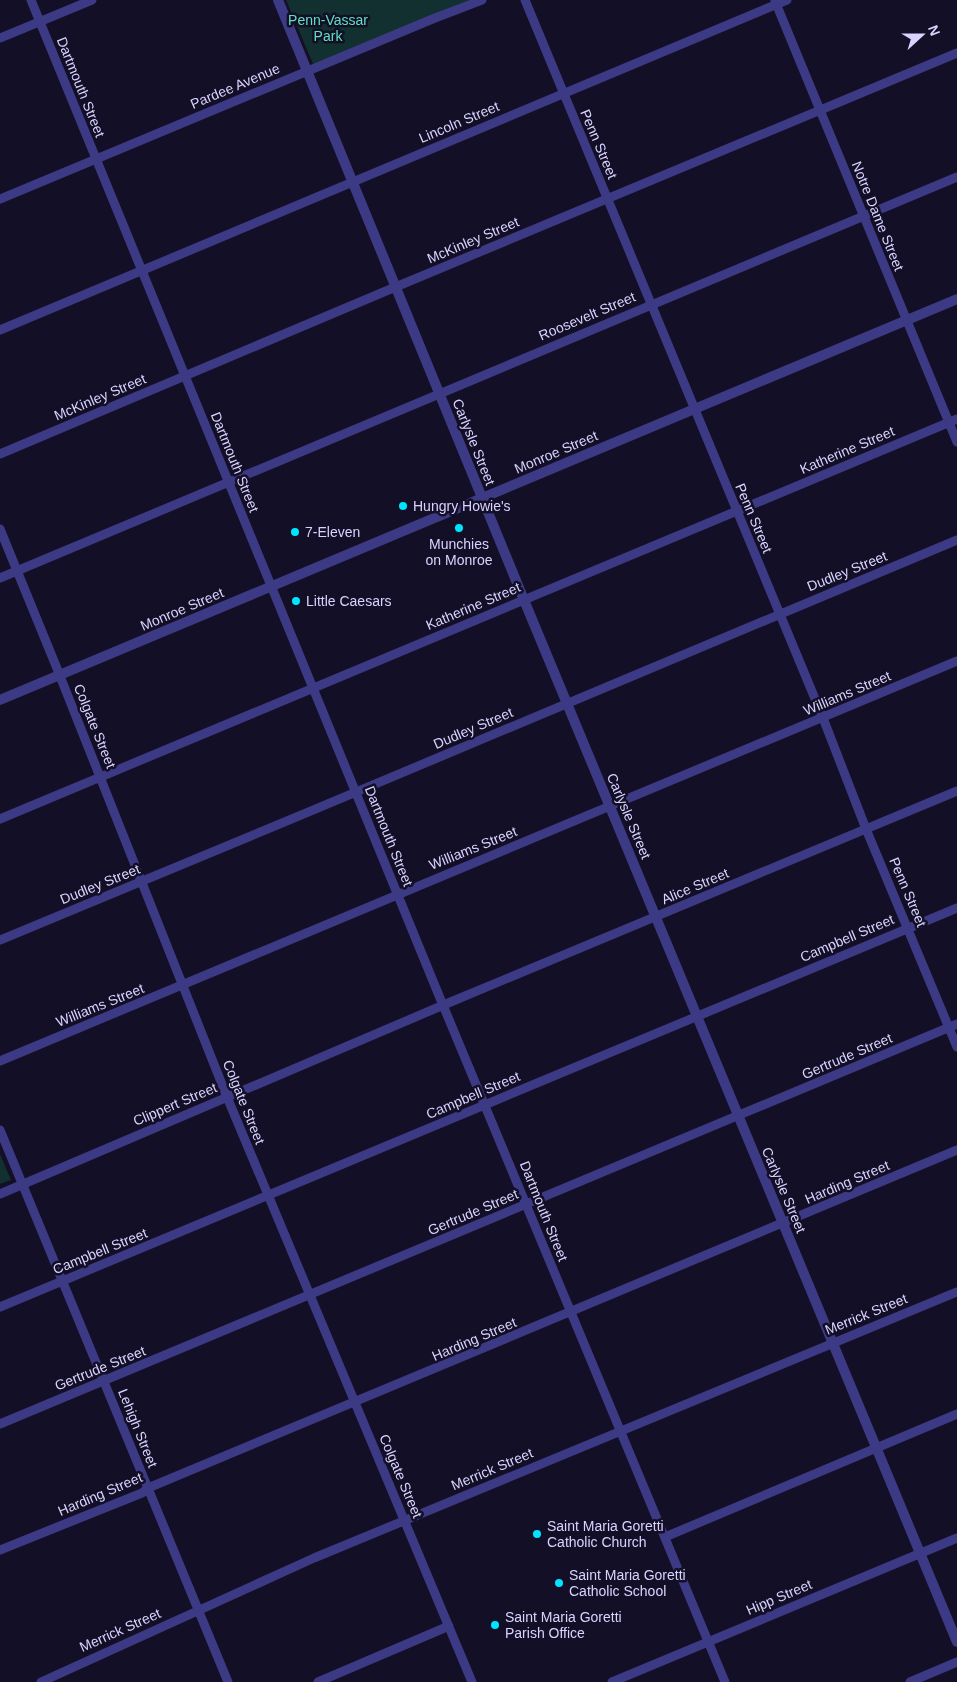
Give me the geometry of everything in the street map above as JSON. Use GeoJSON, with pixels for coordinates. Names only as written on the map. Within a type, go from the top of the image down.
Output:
{"type":"FeatureCollection","features":[{"type":"Feature","properties":{"kind":"street","name":"Dartmouth Street"},"geometry":{"type":"LineString","coordinates":[[31,0],[186,376],[270,586],[725,1682]]}},
{"type":"Feature","properties":{"kind":"street"},"geometry":{"type":"LineString","coordinates":[[0,38],[92,0]]}},
{"type":"Feature","properties":{"kind":"street","name":"Carlysle Street"},"geometry":{"type":"LineString","coordinates":[[278,0],[524,600],[957,1642]]}},
{"type":"Feature","properties":{"kind":"street","name":"Pardee Avenue"},"geometry":{"type":"LineString","coordinates":[[0,199],[306,71],[482,0]]}},
{"type":"Feature","properties":{"kind":"street","name":"Penn Street"},"geometry":{"type":"LineString","coordinates":[[525,0],[823,718],[866,829],[908,928],[953,1026],[957,1047]]}},
{"type":"Feature","properties":{"kind":"street","name":"Lincoln Street"},"geometry":{"type":"LineString","coordinates":[[0,330],[776,2],[787,0]]}},
{"type":"Feature","properties":{"kind":"street","name":"Notre Dame Street"},"geometry":{"type":"LineString","coordinates":[[776,2],[906,320],[953,420],[957,442]]}},
{"type":"Feature","properties":{"kind":"street","name":"McKinley Street"},"geometry":{"type":"LineString","coordinates":[[0,454],[957,53]]}},
{"type":"Feature","properties":{"kind":"street","name":"Roosevelt Street"},"geometry":{"type":"LineString","coordinates":[[0,578],[650,304],[957,177]]}},
{"type":"Feature","properties":{"kind":"street","name":"Monroe Street"},"geometry":{"type":"LineString","coordinates":[[0,700],[957,299]]}},
{"type":"Feature","properties":{"kind":"street","name":"Katherine Street"},"geometry":{"type":"LineString","coordinates":[[0,820],[953,420]]}},
{"type":"Feature","properties":{"kind":"street","name":"Colgate Street"},"geometry":{"type":"LineString","coordinates":[[0,529],[227,1097],[472,1682]]}},
{"type":"Feature","properties":{"kind":"street","name":"Dudley Street"},"geometry":{"type":"LineString","coordinates":[[0,940],[356,793],[567,702],[957,540]]}},
{"type":"Feature","properties":{"kind":"street","name":"Williams Street"},"geometry":{"type":"LineString","coordinates":[[0,1060],[182,986],[398,894],[957,662]]}},
{"type":"Feature","properties":{"kind":"street","name":"Alice Street"},"geometry":{"type":"LineString","coordinates":[[444,1006],[957,791]]}},
{"type":"Feature","properties":{"kind":"street","name":"Campbell Street"},"geometry":{"type":"LineString","coordinates":[[0,1307],[957,908]]}},
{"type":"Feature","properties":{"kind":"street","name":"Clippert Street"},"geometry":{"type":"LineString","coordinates":[[0,1194],[444,1006]]}},
{"type":"Feature","properties":{"kind":"street","name":"Gertrude Street"},"geometry":{"type":"LineString","coordinates":[[0,1424],[953,1026]]}},
{"type":"Feature","properties":{"kind":"street","name":"Lehigh Street"},"geometry":{"type":"LineString","coordinates":[[0,1130],[228,1682]]}},
{"type":"Feature","properties":{"kind":"street","name":"Harding Street"},"geometry":{"type":"LineString","coordinates":[[0,1550],[142,1493],[148,1488],[571,1313],[957,1150]]}},
{"type":"Feature","properties":{"kind":"street","name":"Merrick Street"},"geometry":{"type":"LineString","coordinates":[[41,1682],[314,1558],[957,1292]]}},
{"type":"Feature","properties":{"kind":"street"},"geometry":{"type":"LineString","coordinates":[[665,1536],[957,1414]]}},
{"type":"Feature","properties":{"kind":"street","name":"Hipp Street"},"geometry":{"type":"LineString","coordinates":[[612,1682],[957,1538]]}},
{"type":"Feature","properties":{"kind":"street"},"geometry":{"type":"LineString","coordinates":[[318,1682],[449,1626]]}},
{"type":"Feature","properties":{"kind":"street"},"geometry":{"type":"LineString","coordinates":[[910,1682],[957,1662]]}},
{"type":"Feature","properties":{"kind":"green space","name":"Penn-Vassar Park"},"geometry":{"type":"Polygon","coordinates":[[[286,0],[469,0],[313,64],[286,0]]]}},
{"type":"Feature","properties":{"kind":"green space"},"geometry":{"type":"Polygon","coordinates":[[[0,1154],[11,1180],[0,1184],[0,1154]]]}},
{"type":"Feature","properties":{"kind":"place","name":"Hungry Howie's"},"geometry":{"type":"Point","coordinates":[403,506]}},
{"type":"Feature","properties":{"kind":"place","name":"Munchies on Monroe"},"geometry":{"type":"Point","coordinates":[459,528]}},
{"type":"Feature","properties":{"kind":"place","name":"7-Eleven"},"geometry":{"type":"Point","coordinates":[295,532]}},
{"type":"Feature","properties":{"kind":"place","name":"Little Caesars"},"geometry":{"type":"Point","coordinates":[296,601]}},
{"type":"Feature","properties":{"kind":"place","name":"Saint Maria Goretti Catholic Church"},"geometry":{"type":"Point","coordinates":[537,1534]}},
{"type":"Feature","properties":{"kind":"place","name":"Saint Maria Goretti Catholic School"},"geometry":{"type":"Point","coordinates":[559,1583]}},
{"type":"Feature","properties":{"kind":"place","name":"Saint Maria Goretti Parish Office"},"geometry":{"type":"Point","coordinates":[495,1625]}}]}
